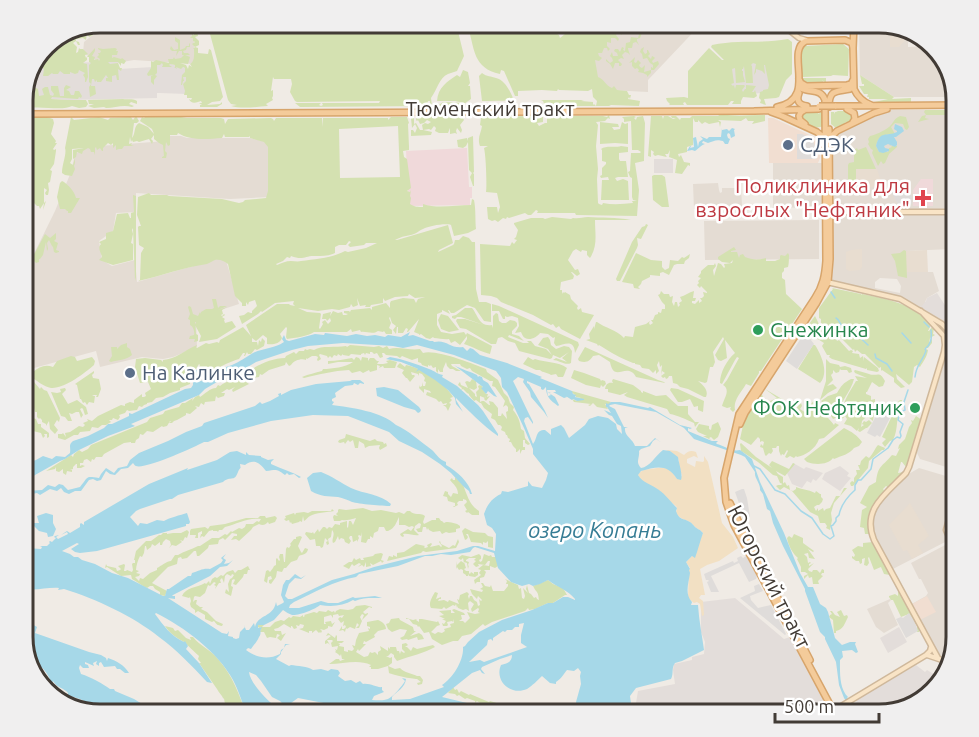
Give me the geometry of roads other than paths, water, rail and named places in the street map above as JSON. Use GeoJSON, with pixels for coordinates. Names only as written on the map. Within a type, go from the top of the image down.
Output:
{"type":"FeatureCollection","features":[{"type":"Feature","properties":{"kind":"main road"},"geometry":{"type":"LineString","coordinates":[[792,33],[806,40],[845,40],[851,42],[853,48]]}},
{"type":"Feature","properties":{"kind":"main road"},"geometry":{"type":"LineString","coordinates":[[775,107],[792,102],[797,93],[799,49],[792,33]]}},
{"type":"Feature","properties":{"kind":"main road"},"geometry":{"type":"LineString","coordinates":[[845,40],[851,33]]}},
{"type":"Feature","properties":{"kind":"main road"},"geometry":{"type":"LineString","coordinates":[[853,33],[855,93],[868,104],[879,106]]}},
{"type":"Feature","properties":{"kind":"main road"},"geometry":{"type":"LineString","coordinates":[[799,49],[801,43],[806,40]]}},
{"type":"Feature","properties":{"kind":"main road"},"geometry":{"type":"LineString","coordinates":[[799,80],[806,86],[848,86],[853,81]]}},
{"type":"Feature","properties":{"kind":"main road"},"geometry":{"type":"LineString","coordinates":[[799,80],[801,88],[820,93],[827,100],[833,93],[850,89],[853,81]]}},
{"type":"Feature","properties":{"kind":"main road"},"geometry":{"type":"LineString","coordinates":[[808,91],[800,93],[798,99],[800,104],[807,108],[799,115],[802,123],[817,129],[827,123],[836,129],[855,119],[855,115],[847,107],[853,103],[854,96],[851,92],[842,90]]}},
{"type":"Feature","properties":{"kind":"main road","name":"Югорский тракт"},"geometry":{"type":"LineString","coordinates":[[827,100],[826,281],[741,415],[727,466],[727,489],[732,509],[832,704]]}},
{"type":"Feature","properties":{"kind":"main road","name":"Тюменский тракт"},"geometry":{"type":"LineString","coordinates":[[847,107],[946,107]]}},
{"type":"Feature","properties":{"kind":"main road","name":"Тюменский тракт"},"geometry":{"type":"LineString","coordinates":[[33,113],[946,107]]}},
{"type":"Feature","properties":{"kind":"main road","name":"Тюменский тракт"},"geometry":{"type":"LineString","coordinates":[[33,113],[754,111],[807,108]]}},
{"type":"Feature","properties":{"kind":"main road"},"geometry":{"type":"LineString","coordinates":[[754,111],[782,116],[819,133],[827,145],[837,131],[883,109],[890,108]]}},
{"type":"Feature","properties":{"kind":"main road"},"geometry":{"type":"LineString","coordinates":[[827,213],[946,212]]}},
{"type":"Feature","properties":{"kind":"main road"},"geometry":{"type":"LineString","coordinates":[[826,281],[894,297],[921,311],[946,328]]}},
{"type":"Feature","properties":{"kind":"main road"},"geometry":{"type":"LineString","coordinates":[[921,311],[944,336],[945,345],[940,366],[909,467],[876,505],[870,520],[874,540],[938,658]]}},
{"type":"Feature","properties":{"kind":"main road"},"geometry":{"type":"LineString","coordinates":[[939,330],[939,327],[943,325]]}},
{"type":"Feature","properties":{"kind":"main road"},"geometry":{"type":"LineString","coordinates":[[844,704],[926,655],[931,646]]}},
{"type":"Feature","properties":{"kind":"main road"},"geometry":{"type":"LineString","coordinates":[[926,655],[941,659]]}},
{"type":"Feature","properties":{"kind":"water"},"geometry":{"type":"Polygon","coordinates":[[[895,124],[902,127],[904,131],[894,137],[897,145],[895,147],[888,144],[884,146],[889,151],[879,152],[876,146],[879,138],[897,132],[894,129],[895,124]]]}},
{"type":"Feature","properties":{"kind":"water"},"geometry":{"type":"Polygon","coordinates":[[[722,128],[722,130],[729,131],[732,128],[735,129],[735,136],[731,138],[730,134],[727,135],[730,139],[728,144],[721,140],[708,143],[703,141],[702,143],[705,144],[695,151],[687,151],[690,146],[690,148],[694,147],[693,138],[696,137],[698,147],[699,142],[703,139],[700,136],[707,139],[721,137],[722,128]]]}},
{"type":"Feature","properties":{"kind":"water","name":"озеро Копань"},"geometry":{"type":"Polygon","coordinates":[[[410,332],[408,336],[413,335],[434,342],[463,347],[467,351],[470,348],[473,349],[480,355],[542,377],[540,378],[572,391],[575,397],[584,399],[572,400],[564,395],[567,397],[564,398],[553,392],[556,392],[555,390],[547,390],[548,396],[546,387],[543,390],[527,381],[548,418],[531,397],[523,382],[524,379],[518,377],[513,381],[533,422],[533,424],[528,417],[524,421],[533,444],[542,430],[551,435],[551,429],[561,425],[569,438],[589,419],[598,416],[608,418],[616,424],[622,434],[621,426],[604,410],[611,413],[606,403],[620,402],[650,407],[680,425],[692,428],[688,428],[688,431],[712,441],[718,441],[717,444],[731,450],[740,450],[752,459],[800,573],[808,587],[813,587],[820,604],[828,612],[835,638],[842,645],[856,642],[858,652],[842,651],[843,657],[840,660],[842,685],[850,704],[844,698],[839,685],[836,662],[825,637],[820,632],[805,589],[783,546],[770,511],[767,509],[755,472],[745,457],[694,439],[684,428],[656,412],[615,404],[609,406],[615,409],[624,427],[628,427],[625,428],[626,433],[635,446],[647,446],[655,438],[662,443],[656,439],[650,446],[639,451],[638,462],[641,468],[650,463],[663,450],[670,451],[678,457],[681,480],[669,470],[661,467],[641,471],[638,475],[666,496],[677,508],[677,514],[680,517],[703,533],[695,558],[692,556],[686,562],[690,569],[688,595],[692,602],[691,605],[698,605],[704,650],[675,663],[671,679],[636,688],[630,696],[631,704],[576,704],[581,684],[581,672],[578,668],[574,671],[567,670],[556,684],[550,683],[542,676],[527,689],[521,691],[510,689],[505,686],[499,671],[501,665],[509,662],[512,655],[482,667],[485,674],[480,670],[472,673],[442,697],[471,704],[329,704],[298,698],[290,704],[283,704],[272,697],[256,675],[249,672],[257,688],[272,704],[243,704],[233,680],[219,660],[189,633],[156,613],[171,633],[179,640],[185,641],[188,646],[186,649],[199,663],[212,683],[207,682],[159,637],[114,609],[64,589],[33,590],[33,548],[41,549],[40,546],[47,546],[56,538],[55,536],[59,535],[56,537],[58,539],[68,534],[67,532],[61,535],[67,531],[70,533],[80,527],[81,523],[84,525],[84,522],[149,484],[237,451],[246,455],[246,452],[249,455],[261,456],[268,460],[274,459],[271,464],[301,477],[287,473],[285,475],[276,470],[266,471],[254,462],[240,464],[234,478],[140,509],[130,517],[138,526],[140,523],[164,521],[187,513],[190,522],[186,526],[97,551],[75,552],[71,549],[79,544],[77,543],[62,551],[128,578],[163,596],[167,589],[191,576],[192,573],[210,569],[221,563],[223,560],[221,558],[226,554],[223,558],[226,560],[224,564],[233,560],[227,566],[220,567],[210,576],[173,595],[175,599],[168,598],[222,633],[227,634],[229,631],[228,636],[236,639],[245,627],[249,630],[254,623],[255,627],[259,620],[272,611],[276,602],[277,606],[284,602],[281,595],[283,585],[295,574],[301,578],[306,575],[301,579],[295,578],[289,584],[285,596],[288,599],[332,580],[418,556],[457,551],[473,546],[495,551],[496,534],[487,525],[484,514],[488,505],[502,491],[508,492],[528,486],[528,481],[532,486],[542,488],[548,473],[533,454],[524,428],[496,371],[454,355],[417,345],[403,348],[343,343],[308,346],[256,362],[234,372],[199,395],[131,424],[135,426],[79,450],[33,477],[33,461],[43,456],[52,459],[56,456],[65,457],[70,453],[70,445],[73,441],[129,416],[129,413],[132,414],[191,388],[198,368],[195,377],[201,379],[198,382],[253,353],[284,342],[282,339],[284,335],[289,341],[325,333],[347,336],[356,334],[401,337],[410,332]],[[475,547],[470,552],[425,556],[398,566],[359,574],[340,581],[294,602],[289,608],[299,608],[321,601],[338,603],[353,597],[382,598],[353,600],[337,606],[320,605],[295,615],[283,610],[274,620],[258,625],[258,628],[262,627],[260,636],[251,649],[246,650],[258,656],[276,656],[284,648],[281,654],[276,659],[289,666],[302,666],[313,670],[338,670],[340,673],[338,676],[345,681],[351,680],[356,683],[360,681],[363,684],[382,687],[384,692],[374,696],[372,700],[390,698],[405,681],[402,678],[406,679],[405,682],[402,687],[392,697],[392,700],[410,699],[444,687],[442,685],[460,663],[463,647],[479,632],[502,620],[553,603],[563,597],[575,599],[548,580],[533,586],[529,584],[522,586],[511,582],[498,568],[494,553],[475,547]],[[524,623],[519,624],[519,627],[503,631],[493,638],[493,641],[488,640],[487,645],[469,662],[480,660],[484,662],[527,647],[521,643],[524,623]]]}},
{"type":"Feature","properties":{"kind":"water"},"geometry":{"type":"Polygon","coordinates":[[[390,357],[443,375],[442,377],[457,386],[478,405],[498,436],[456,398],[463,412],[448,390],[435,380],[419,370],[416,372],[418,369],[416,368],[386,359],[390,357]]]}},
{"type":"Feature","properties":{"kind":"water"},"geometry":{"type":"Polygon","coordinates":[[[454,365],[482,377],[497,397],[488,391],[486,394],[481,388],[483,387],[454,365]]]}},
{"type":"Feature","properties":{"kind":"water"},"geometry":{"type":"Polygon","coordinates":[[[360,380],[364,384],[354,383],[345,386],[335,393],[336,397],[332,399],[334,402],[332,405],[375,413],[390,420],[446,462],[446,465],[465,481],[472,494],[440,464],[399,441],[389,432],[348,416],[313,415],[271,421],[228,433],[149,465],[136,466],[133,463],[115,475],[106,471],[101,480],[89,480],[81,491],[69,494],[61,488],[57,491],[50,489],[40,495],[33,494],[33,491],[42,490],[48,485],[55,487],[59,484],[63,485],[68,490],[80,487],[88,478],[99,478],[106,468],[114,473],[118,468],[127,466],[130,460],[139,453],[202,426],[204,423],[255,406],[260,402],[262,404],[270,401],[279,396],[278,394],[316,384],[360,380]]]}},
{"type":"Feature","properties":{"kind":"water"},"geometry":{"type":"Polygon","coordinates":[[[376,388],[398,390],[419,407],[420,412],[377,396],[376,388]]]}},
{"type":"Feature","properties":{"kind":"water"},"geometry":{"type":"Polygon","coordinates":[[[549,393],[555,397],[559,405],[549,398],[548,396],[551,395],[549,393]]]}},
{"type":"Feature","properties":{"kind":"water"},"geometry":{"type":"Polygon","coordinates":[[[321,472],[351,488],[377,496],[391,504],[390,506],[352,502],[340,497],[315,493],[311,491],[307,478],[313,473],[321,472]]]}},
{"type":"Feature","properties":{"kind":"water"},"geometry":{"type":"Polygon","coordinates":[[[46,513],[53,515],[56,529],[53,536],[48,537],[47,533],[33,526],[33,522],[39,523],[37,516],[46,513]]]}},
{"type":"Feature","properties":{"kind":"water"},"geometry":{"type":"Polygon","coordinates":[[[33,625],[37,627],[35,633],[101,655],[107,661],[108,658],[120,664],[129,673],[115,666],[104,667],[101,662],[99,666],[96,664],[97,661],[93,663],[94,666],[85,662],[89,668],[83,668],[80,665],[79,668],[81,674],[142,704],[100,704],[69,696],[66,691],[53,681],[51,682],[47,673],[40,666],[35,654],[33,625]]]}},
{"type":"Feature","properties":{"kind":"waterway"},"geometry":{"type":"LineString","coordinates":[[831,292],[835,298]]}},
{"type":"Feature","properties":{"kind":"waterway"},"geometry":{"type":"LineString","coordinates":[[836,318],[845,329]]}},
{"type":"Feature","properties":{"kind":"waterway"},"geometry":{"type":"LineString","coordinates":[[924,322],[929,327]]}},
{"type":"Feature","properties":{"kind":"waterway"},"geometry":{"type":"LineString","coordinates":[[848,330],[868,345]]}},
{"type":"Feature","properties":{"kind":"waterway"},"geometry":{"type":"LineString","coordinates":[[915,377],[925,349],[931,341],[931,330]]}},
{"type":"Feature","properties":{"kind":"waterway"},"geometry":{"type":"LineString","coordinates":[[902,333],[911,343]]}},
{"type":"Feature","properties":{"kind":"waterway"},"geometry":{"type":"LineString","coordinates":[[875,354],[876,358],[887,364],[892,371]]}},
{"type":"Feature","properties":{"kind":"waterway"},"geometry":{"type":"LineString","coordinates":[[754,466],[760,469],[775,490],[785,494],[801,511],[812,518],[823,534],[830,539],[834,536],[831,526],[836,521],[845,501],[855,490],[858,480],[861,480],[871,469],[873,459],[888,448],[893,440],[900,438],[903,424],[898,420],[900,412],[905,410],[904,402],[908,390]]}},
{"type":"Feature","properties":{"kind":"place","name":"СДЭК"},"geometry":{"type":"Point","coordinates":[788,145]}},
{"type":"Feature","properties":{"kind":"place","name":"Поликлиника для взрослых \"Нефтяник\""},"geometry":{"type":"Point","coordinates":[923,198]}},
{"type":"Feature","properties":{"kind":"place","name":"Снежинка"},"geometry":{"type":"Point","coordinates":[758,330]}},
{"type":"Feature","properties":{"kind":"place","name":"На Калинке"},"geometry":{"type":"Point","coordinates":[130,373]}},
{"type":"Feature","properties":{"kind":"place","name":"ФОК Нефтяник"},"geometry":{"type":"Point","coordinates":[915,408]}}]}
